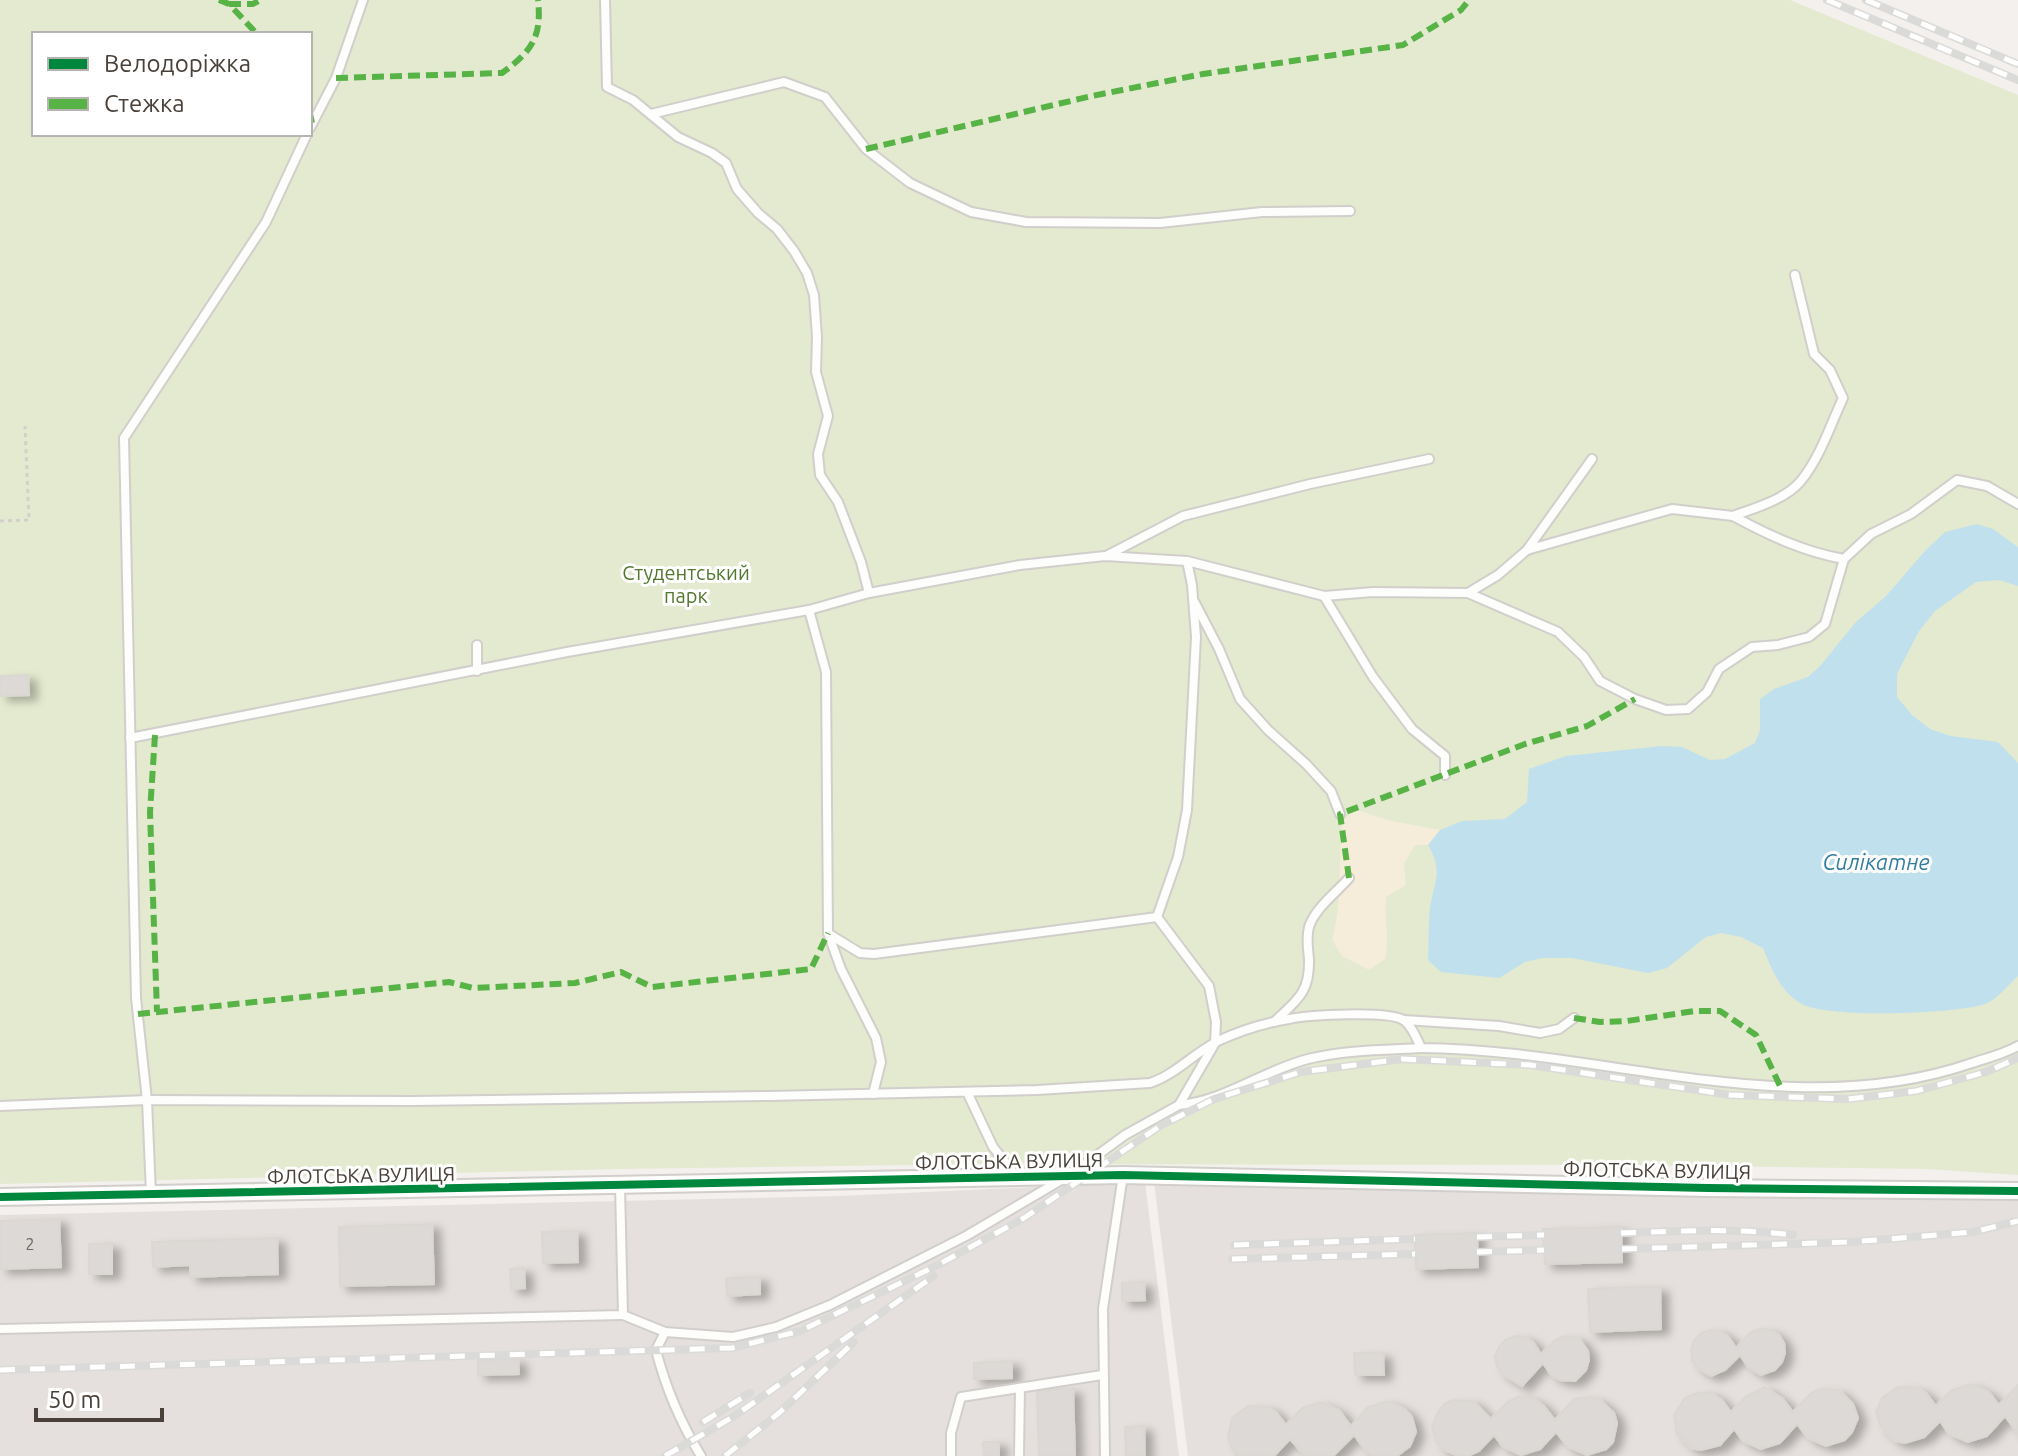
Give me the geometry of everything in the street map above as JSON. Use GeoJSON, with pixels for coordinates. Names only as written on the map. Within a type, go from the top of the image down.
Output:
{"type":"FeatureCollection","features":[{"type":"Feature","properties":{"kind":"street","name":"ФЛОТСЬКА ВУЛИЦЯ"},"geometry":{"type":"LineString","coordinates":[[0,1197],[1070,1175],[2018,1191]]}},
{"type":"Feature","properties":{"kind":"lane"},"geometry":{"type":"LineString","coordinates":[[312,124],[336,78],[363,0]]}},
{"type":"Feature","properties":{"kind":"lane"},"geometry":{"type":"LineString","coordinates":[[605,0],[607,87],[633,100],[678,137],[726,163],[737,189],[777,229],[807,273],[814,295],[816,372],[828,416],[818,454],[820,475],[838,502],[861,562],[869,593]]}},
{"type":"Feature","properties":{"kind":"lane"},"geometry":{"type":"LineString","coordinates":[[651,114],[784,82],[825,97],[866,149],[910,183],[971,212],[1026,222],[1160,223],[1262,212],[1350,211]]}},
{"type":"Feature","properties":{"kind":"lane"},"geometry":{"type":"LineString","coordinates":[[151,1194],[147,1100],[136,998],[124,438],[266,222],[306,136]]}},
{"type":"Feature","properties":{"kind":"lane"},"geometry":{"type":"LineString","coordinates":[[1733,516],[1769,502],[1799,484],[1822,446],[1843,398],[1830,370],[1814,354],[1795,275]]}},
{"type":"Feature","properties":{"kind":"lane"},"geometry":{"type":"LineString","coordinates":[[1105,556],[1183,516],[1310,484],[1429,459]]}},
{"type":"Feature","properties":{"kind":"lane"},"geometry":{"type":"LineString","coordinates":[[1468,593],[1498,575],[1527,550],[1592,459]]}},
{"type":"Feature","properties":{"kind":"lane"},"geometry":{"type":"LineString","coordinates":[[130,738],[567,652],[809,610],[869,593],[1020,565],[1105,556],[1187,561],[1324,596],[1373,592],[1468,593],[1558,632],[1584,657],[1600,681],[1666,710],[1688,709],[1707,692],[1719,669],[1752,647],[1778,645],[1809,637],[1825,624],[1844,559],[1871,534],[1911,514],[1957,480],[1987,486],[2018,504]]}},
{"type":"Feature","properties":{"kind":"lane"},"geometry":{"type":"LineString","coordinates":[[1527,550],[1672,509],[1733,516],[1761,532],[1816,554],[1844,559]]}},
{"type":"Feature","properties":{"kind":"lane"},"geometry":{"type":"LineString","coordinates":[[1157,917],[1178,857],[1187,810],[1196,637],[1187,561]]}},
{"type":"Feature","properties":{"kind":"lane"},"geometry":{"type":"LineString","coordinates":[[1324,596],[1373,677],[1412,729],[1445,756],[1445,775]]}},
{"type":"Feature","properties":{"kind":"lane"},"geometry":{"type":"LineString","coordinates":[[1193,599],[1240,699],[1331,791],[1340,814]]}},
{"type":"Feature","properties":{"kind":"lane"},"geometry":{"type":"LineString","coordinates":[[809,610],[826,672],[828,933],[841,969],[876,1038],[881,1062],[873,1094]]}},
{"type":"Feature","properties":{"kind":"lane"},"geometry":{"type":"LineString","coordinates":[[477,645],[477,671]]}},
{"type":"Feature","properties":{"kind":"lane"},"geometry":{"type":"LineString","coordinates":[[1273,1022],[1297,1001],[1308,984],[1307,940],[1310,926],[1318,910],[1349,878]]}},
{"type":"Feature","properties":{"kind":"lane"},"geometry":{"type":"LineString","coordinates":[[828,933],[860,953],[874,954],[1157,917]]}},
{"type":"Feature","properties":{"kind":"lane"},"geometry":{"type":"LineString","coordinates":[[1157,917],[1209,986],[1216,1022],[1215,1043],[1179,1105]]}},
{"type":"Feature","properties":{"kind":"lane"},"geometry":{"type":"LineString","coordinates":[[0,1106],[147,1100],[412,1101],[873,1094],[1150,1083],[1162,1079],[1215,1043],[1247,1028],[1292,1018],[1393,1015],[1404,1020],[1499,1026],[1540,1033],[1559,1029],[1574,1018]]}},
{"type":"Feature","properties":{"kind":"lane"},"geometry":{"type":"LineString","coordinates":[[1404,1020],[1413,1030],[1421,1048]]}},
{"type":"Feature","properties":{"kind":"lane"},"geometry":{"type":"LineString","coordinates":[[0,1329],[623,1315],[665,1332],[733,1337],[776,1327],[830,1305],[966,1236],[1070,1175],[1125,1135],[1179,1105],[1200,1103],[1307,1059],[1362,1051],[1421,1048],[1509,1053],[1781,1088],[1829,1088],[1933,1077],[2018,1046]]}},
{"type":"Feature","properties":{"kind":"lane"},"geometry":{"type":"LineString","coordinates":[[967,1092],[993,1147],[1017,1177]]}},
{"type":"Feature","properties":{"kind":"lane"},"geometry":{"type":"LineString","coordinates":[[1105,1456],[1103,1309],[1123,1175]]}},
{"type":"Feature","properties":{"kind":"lane"},"geometry":{"type":"LineString","coordinates":[[620,1186],[623,1315]]}},
{"type":"Feature","properties":{"kind":"lane"},"geometry":{"type":"LineString","coordinates":[[665,1332],[656,1350],[665,1386],[681,1424],[701,1456]]}},
{"type":"Feature","properties":{"kind":"lane"},"geometry":{"type":"LineString","coordinates":[[951,1456],[951,1433],[961,1397],[1102,1375]]}},
{"type":"Feature","properties":{"kind":"lane"},"geometry":{"type":"LineString","coordinates":[[1019,1456],[1020,1388]]}},
{"type":"Feature","properties":{"kind":"path"},"geometry":{"type":"LineString","coordinates":[[0,521],[29,520],[25,426]]}},
{"type":"Feature","properties":{"kind":"shaded area"},"geometry":{"type":"Polygon","coordinates":[[[1145,1182],[1179,1456],[0,1456],[0,1215],[839,1196],[1145,1182]]]}},
{"type":"Feature","properties":{"kind":"shaded area"},"geometry":{"type":"Polygon","coordinates":[[[1154,1182],[2018,1197],[2018,1456],[1188,1456],[1154,1182]]]}},
{"type":"Feature","properties":{"kind":"green space","name":"Студентський парк"},"geometry":{"type":"Polygon","coordinates":[[[0,0],[1790,0],[2018,95],[2018,1175],[1926,1169],[1627,1165],[984,1164],[618,1169],[0,1184],[0,0]]]}},
{"type":"Feature","properties":{"kind":"sand"},"geometry":{"type":"Polygon","coordinates":[[[1355,809],[1387,820],[1440,830],[1428,845],[1415,845],[1404,864],[1406,885],[1386,897],[1385,959],[1369,970],[1342,956],[1332,940],[1339,895],[1342,821],[1355,809]]]}},
{"type":"Feature","properties":{"kind":"water","name":"Силікатне"},"geometry":{"type":"Polygon","coordinates":[[[1977,524],[1993,529],[2018,547],[2018,586],[1999,580],[1976,582],[1935,611],[1919,631],[1897,674],[1897,697],[1912,715],[1930,729],[1951,736],[1998,742],[2018,763],[2018,976],[1994,999],[1970,1007],[1920,1012],[1861,1013],[1814,1008],[1800,1003],[1781,985],[1763,948],[1741,937],[1721,933],[1706,937],[1667,968],[1648,973],[1572,958],[1542,958],[1525,962],[1499,978],[1441,972],[1428,960],[1429,913],[1437,869],[1428,845],[1440,830],[1462,821],[1505,819],[1527,802],[1529,769],[1566,756],[1662,746],[1682,747],[1710,760],[1725,759],[1755,743],[1760,730],[1760,699],[1774,689],[1808,677],[1856,622],[1886,596],[1945,532],[1977,524]]]}},
{"type":"Feature","properties":{"kind":"building"},"geometry":{"type":"Polygon","coordinates":[[[28,675],[29,695],[0,696],[0,676],[28,675]]]}},
{"type":"Feature","properties":{"kind":"building"},"geometry":{"type":"Polygon","coordinates":[[[59,1219],[61,1267],[0,1269],[0,1221],[59,1219]]]}},
{"type":"Feature","properties":{"kind":"building"},"geometry":{"type":"Polygon","coordinates":[[[432,1224],[434,1284],[340,1286],[339,1227],[432,1224]]]}},
{"type":"Feature","properties":{"kind":"building"},"geometry":{"type":"Polygon","coordinates":[[[1621,1227],[1622,1262],[1545,1264],[1543,1229],[1621,1227]]]}},
{"type":"Feature","properties":{"kind":"building"},"geometry":{"type":"Polygon","coordinates":[[[577,1231],[578,1262],[543,1263],[542,1232],[577,1231]]]}},
{"type":"Feature","properties":{"kind":"building"},"geometry":{"type":"Polygon","coordinates":[[[1477,1233],[1478,1267],[1416,1269],[1415,1235],[1477,1233]]]}},
{"type":"Feature","properties":{"kind":"building"},"geometry":{"type":"Polygon","coordinates":[[[277,1238],[278,1274],[190,1277],[190,1265],[153,1267],[152,1242],[277,1238]]]}},
{"type":"Feature","properties":{"kind":"building"},"geometry":{"type":"Polygon","coordinates":[[[89,1244],[112,1244],[112,1274],[89,1274],[89,1244]]]}},
{"type":"Feature","properties":{"kind":"building"},"geometry":{"type":"Polygon","coordinates":[[[524,1268],[525,1288],[511,1289],[510,1269],[524,1268]]]}},
{"type":"Feature","properties":{"kind":"building"},"geometry":{"type":"Polygon","coordinates":[[[760,1277],[760,1294],[727,1296],[726,1278],[760,1277]]]}},
{"type":"Feature","properties":{"kind":"building"},"geometry":{"type":"Polygon","coordinates":[[[1144,1282],[1145,1300],[1122,1301],[1122,1283],[1144,1282]]]}},
{"type":"Feature","properties":{"kind":"building"},"geometry":{"type":"Polygon","coordinates":[[[1660,1287],[1661,1329],[1590,1332],[1588,1289],[1660,1287]]]}},
{"type":"Feature","properties":{"kind":"building"},"geometry":{"type":"Polygon","coordinates":[[[1760,1329],[1779,1335],[1784,1343],[1782,1362],[1775,1370],[1761,1375],[1748,1367],[1740,1355],[1725,1370],[1711,1376],[1692,1360],[1694,1340],[1701,1333],[1720,1331],[1736,1348],[1751,1332],[1760,1329]]]}},
{"type":"Feature","properties":{"kind":"building"},"geometry":{"type":"Polygon","coordinates":[[[1515,1336],[1533,1342],[1541,1354],[1564,1336],[1579,1338],[1588,1351],[1586,1370],[1575,1381],[1560,1380],[1551,1375],[1543,1363],[1522,1386],[1502,1374],[1495,1356],[1505,1340],[1515,1336]]]}},
{"type":"Feature","properties":{"kind":"building"},"geometry":{"type":"Polygon","coordinates":[[[1354,1353],[1383,1353],[1384,1375],[1355,1375],[1354,1353]]]}},
{"type":"Feature","properties":{"kind":"building"},"geometry":{"type":"Polygon","coordinates":[[[518,1359],[519,1374],[478,1375],[478,1360],[518,1359]]]}},
{"type":"Feature","properties":{"kind":"building"},"geometry":{"type":"Polygon","coordinates":[[[1012,1361],[1012,1378],[974,1379],[974,1363],[1012,1361]]]}},
{"type":"Feature","properties":{"kind":"building"},"geometry":{"type":"Polygon","coordinates":[[[1971,1384],[1989,1392],[1999,1405],[2018,1385],[2018,1434],[2005,1416],[1987,1436],[1968,1442],[1949,1434],[1940,1421],[1924,1437],[1905,1443],[1895,1441],[1881,1427],[1876,1412],[1882,1398],[1898,1387],[1918,1388],[1936,1406],[1952,1390],[1971,1384]]]}},
{"type":"Feature","properties":{"kind":"building"},"geometry":{"type":"Polygon","coordinates":[[[1765,1387],[1783,1399],[1793,1412],[1819,1389],[1839,1390],[1853,1404],[1858,1418],[1845,1440],[1826,1446],[1808,1438],[1797,1424],[1780,1443],[1761,1449],[1743,1441],[1734,1429],[1720,1445],[1701,1450],[1691,1448],[1677,1434],[1674,1415],[1685,1398],[1710,1392],[1722,1400],[1731,1412],[1745,1397],[1765,1387]]]}},
{"type":"Feature","properties":{"kind":"building"},"geometry":{"type":"Polygon","coordinates":[[[1073,1389],[1075,1456],[1039,1456],[1037,1392],[1073,1389]]]}},
{"type":"Feature","properties":{"kind":"building"},"geometry":{"type":"Polygon","coordinates":[[[1519,1396],[1534,1399],[1543,1405],[1555,1420],[1574,1399],[1590,1397],[1600,1400],[1614,1413],[1617,1423],[1613,1442],[1606,1449],[1587,1455],[1568,1447],[1556,1432],[1540,1449],[1521,1455],[1503,1447],[1494,1435],[1479,1451],[1458,1456],[1442,1449],[1436,1441],[1432,1426],[1444,1404],[1453,1400],[1473,1401],[1491,1419],[1506,1403],[1519,1396]]]}},
{"type":"Feature","properties":{"kind":"building"},"geometry":{"type":"Polygon","coordinates":[[[1387,1401],[1405,1409],[1412,1417],[1416,1432],[1410,1446],[1397,1456],[1374,1456],[1354,1435],[1333,1456],[1305,1456],[1290,1439],[1274,1456],[1239,1456],[1228,1437],[1232,1418],[1248,1406],[1268,1407],[1286,1425],[1302,1408],[1321,1402],[1339,1410],[1351,1426],[1368,1407],[1387,1401]]]}},
{"type":"Feature","properties":{"kind":"building"},"geometry":{"type":"Polygon","coordinates":[[[1144,1426],[1145,1456],[1126,1456],[1125,1427],[1144,1426]]]}},
{"type":"Feature","properties":{"kind":"building"},"geometry":{"type":"Polygon","coordinates":[[[983,1442],[999,1442],[999,1456],[984,1456],[983,1442]]]}},
{"type":"Feature","properties":{"kind":"railway"},"geometry":{"type":"LineString","coordinates":[[1827,0],[2018,80]]}},
{"type":"Feature","properties":{"kind":"railway"},"geometry":{"type":"LineString","coordinates":[[1866,0],[2018,64]]}},
{"type":"Feature","properties":{"kind":"railway"},"geometry":{"type":"LineString","coordinates":[[0,1370],[732,1348],[800,1331],[932,1268],[1024,1218],[1160,1126],[1214,1099],[1301,1072],[1402,1059],[1530,1065],[1730,1095],[1848,1099],[1916,1091],[1986,1072],[2018,1058]]}},
{"type":"Feature","properties":{"kind":"railway"},"geometry":{"type":"LineString","coordinates":[[1622,1249],[1851,1242],[1973,1232],[2018,1221]]}},
{"type":"Feature","properties":{"kind":"railway"},"geometry":{"type":"LineString","coordinates":[[1621,1233],[1729,1231],[1793,1235]]}},
{"type":"Feature","properties":{"kind":"railway"},"geometry":{"type":"LineString","coordinates":[[1477,1237],[1544,1235]]}},
{"type":"Feature","properties":{"kind":"railway"},"geometry":{"type":"LineString","coordinates":[[1234,1245],[1415,1239]]}},
{"type":"Feature","properties":{"kind":"railway"},"geometry":{"type":"LineString","coordinates":[[1477,1252],[1544,1250]]}},
{"type":"Feature","properties":{"kind":"railway"},"geometry":{"type":"LineString","coordinates":[[1232,1259],[1415,1254]]}},
{"type":"Feature","properties":{"kind":"railway"},"geometry":{"type":"LineString","coordinates":[[665,1456],[733,1417],[934,1276]]}},
{"type":"Feature","properties":{"kind":"railway"},"geometry":{"type":"LineString","coordinates":[[725,1456],[779,1413],[854,1342]]}},
{"type":"Feature","properties":{"kind":"railway"},"geometry":{"type":"LineString","coordinates":[[703,1422],[750,1393]]}},
{"type":"Feature","properties":{"kind":"marked path"},"geometry":{"type":"LineString","coordinates":[[219,0],[229,4],[255,32]]}},
{"type":"Feature","properties":{"kind":"marked path"},"geometry":{"type":"LineString","coordinates":[[229,4],[253,4],[260,0]]}},
{"type":"Feature","properties":{"kind":"marked path"},"geometry":{"type":"LineString","coordinates":[[336,78],[502,73],[521,58],[533,42],[538,24],[538,0]]}},
{"type":"Feature","properties":{"kind":"marked path"},"geometry":{"type":"LineString","coordinates":[[866,149],[1092,96],[1203,74],[1403,45],[1461,10],[1469,0]]}},
{"type":"Feature","properties":{"kind":"marked path"},"geometry":{"type":"LineString","coordinates":[[1349,878],[1340,814],[1525,744],[1587,726],[1635,699]]}},
{"type":"Feature","properties":{"kind":"marked path"},"geometry":{"type":"LineString","coordinates":[[155,735],[150,812],[157,1012]]}},
{"type":"Feature","properties":{"kind":"marked path"},"geometry":{"type":"LineString","coordinates":[[138,1014],[449,982],[473,988],[575,983],[621,972],[652,987],[811,969],[828,933]]}},
{"type":"Feature","properties":{"kind":"marked path"},"geometry":{"type":"LineString","coordinates":[[1574,1018],[1600,1022],[1627,1021],[1695,1011],[1720,1011],[1756,1035],[1781,1088]]}},
{"type":"Feature","properties":{"kind":"cycle path"},"geometry":{"type":"LineString","coordinates":[[0,1197],[1123,1175],[1708,1188],[2018,1191]]}}]}
